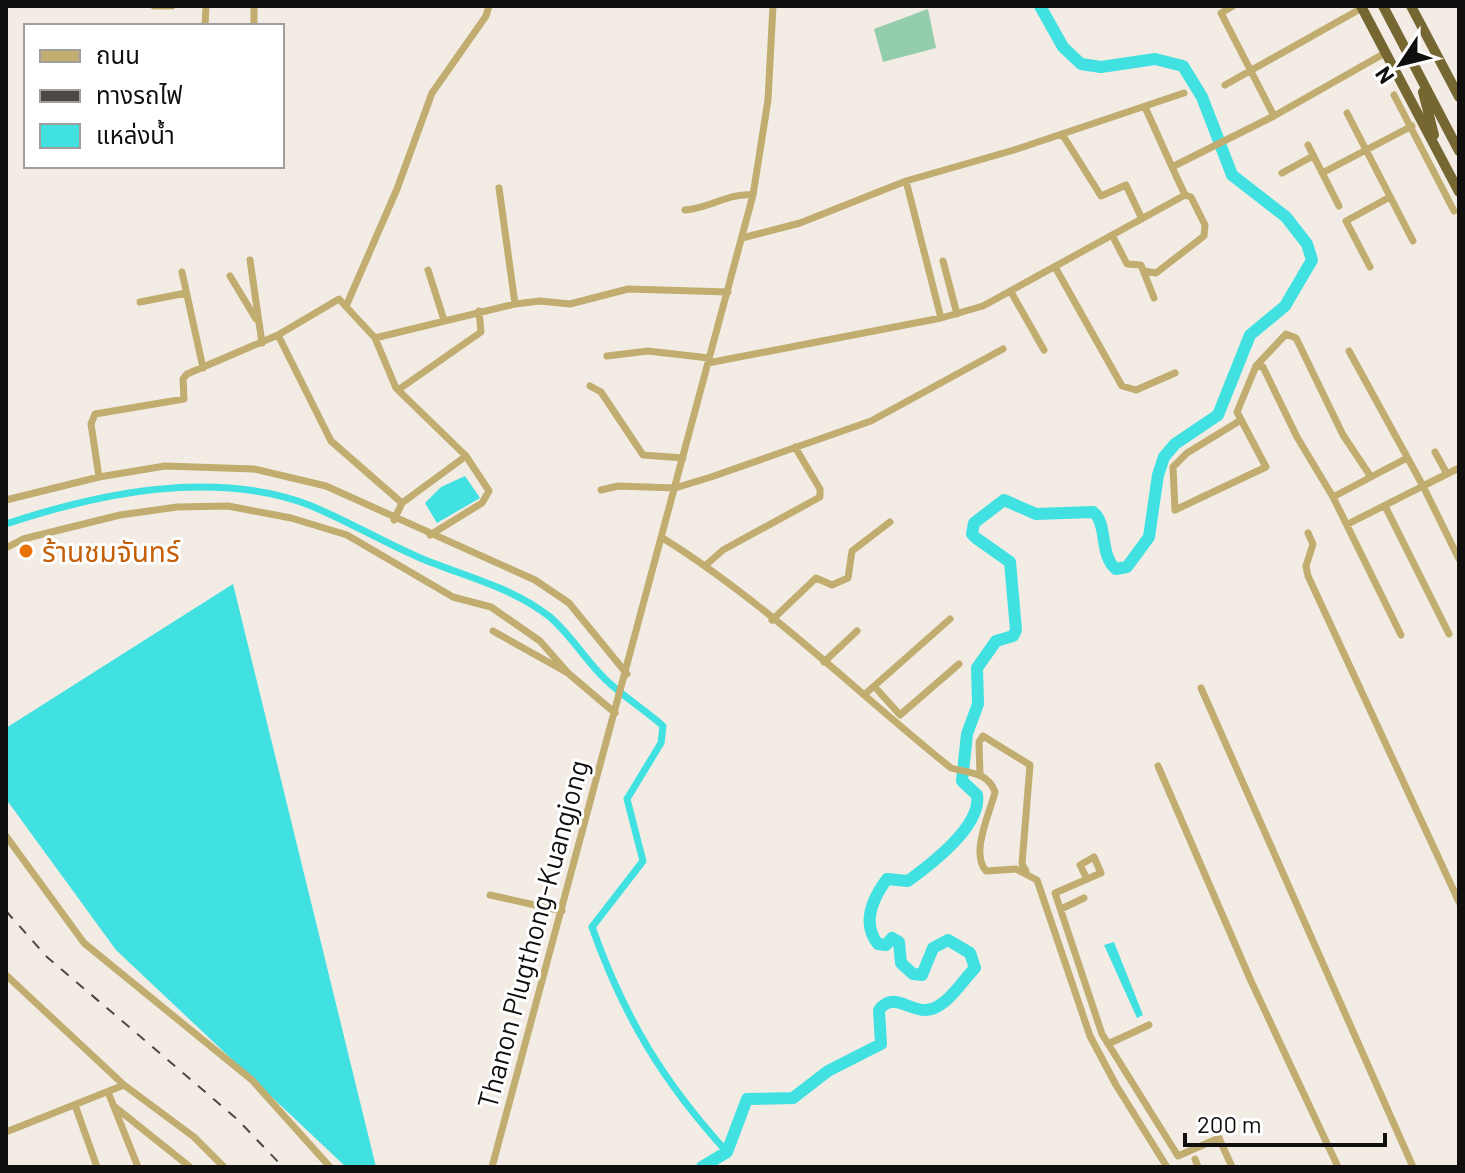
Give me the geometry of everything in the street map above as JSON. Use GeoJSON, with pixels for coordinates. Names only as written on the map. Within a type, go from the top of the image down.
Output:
{"type":"FeatureCollection","features":[{"type":"Feature","properties":{"kind":"highway"},"geometry":{"type":"LineString","coordinates":[[1383,6],[1459,151]]}},
{"type":"Feature","properties":{"kind":"highway"},"geometry":{"type":"LineString","coordinates":[[1411,6],[1459,97]]}},
{"type":"Feature","properties":{"kind":"highway"},"geometry":{"type":"LineString","coordinates":[[1361,7],[1417,124],[1439,152],[1459,192]]}},
{"type":"Feature","properties":{"kind":"highway"},"geometry":{"type":"LineString","coordinates":[[1418,73],[1439,152]]}},
{"type":"Feature","properties":{"kind":"street"},"geometry":{"type":"LineString","coordinates":[[154,6],[172,6]]}},
{"type":"Feature","properties":{"kind":"street"},"geometry":{"type":"LineString","coordinates":[[347,304],[397,189],[432,93],[486,16],[489,6]]}},
{"type":"Feature","properties":{"kind":"street","name":"Thanon Plugthong-Kuangjong"},"geometry":{"type":"LineString","coordinates":[[492,1167],[627,674],[753,195],[768,100],[773,6]]}},
{"type":"Feature","properties":{"kind":"street"},"geometry":{"type":"LineString","coordinates":[[1233,6],[1221,13],[1274,116]]}},
{"type":"Feature","properties":{"kind":"street"},"geometry":{"type":"LineString","coordinates":[[1225,85],[1361,7]]}},
{"type":"Feature","properties":{"kind":"street"},"geometry":{"type":"LineString","coordinates":[[1172,167],[1274,116],[1385,53]]}},
{"type":"Feature","properties":{"kind":"street"},"geometry":{"type":"LineString","coordinates":[[742,238],[800,223],[906,181],[1184,93]]}},
{"type":"Feature","properties":{"kind":"street"},"geometry":{"type":"LineString","coordinates":[[1394,95],[1417,124],[1454,211]]}},
{"type":"Feature","properties":{"kind":"street"},"geometry":{"type":"LineString","coordinates":[[1144,271],[1156,273],[1205,233],[1205,225],[1191,197],[1185,195],[1145,107]]}},
{"type":"Feature","properties":{"kind":"street"},"geometry":{"type":"LineString","coordinates":[[1347,113],[1413,241]]}},
{"type":"Feature","properties":{"kind":"street"},"geometry":{"type":"LineString","coordinates":[[1322,173],[1417,124]]}},
{"type":"Feature","properties":{"kind":"street"},"geometry":{"type":"LineString","coordinates":[[1062,134],[1101,196],[1126,185],[1142,219]]}},
{"type":"Feature","properties":{"kind":"street"},"geometry":{"type":"LineString","coordinates":[[1308,145],[1339,206]]}},
{"type":"Feature","properties":{"kind":"street"},"geometry":{"type":"LineString","coordinates":[[1282,173],[1313,156]]}},
{"type":"Feature","properties":{"kind":"street"},"geometry":{"type":"LineString","coordinates":[[906,181],[941,318]]}},
{"type":"Feature","properties":{"kind":"street"},"geometry":{"type":"LineString","coordinates":[[499,188],[515,304]]}},
{"type":"Feature","properties":{"kind":"street"},"geometry":{"type":"LineString","coordinates":[[685,210],[706,208],[731,195],[753,195]]}},
{"type":"Feature","properties":{"kind":"street"},"geometry":{"type":"LineString","coordinates":[[607,356],[648,351],[708,360],[957,314],[983,306],[1011,292],[1185,195]]}},
{"type":"Feature","properties":{"kind":"street"},"geometry":{"type":"LineString","coordinates":[[1370,267],[1346,221],[1390,197]]}},
{"type":"Feature","properties":{"kind":"street"},"geometry":{"type":"LineString","coordinates":[[1112,235],[1127,264],[1139,263],[1154,298]]}},
{"type":"Feature","properties":{"kind":"street"},"geometry":{"type":"LineString","coordinates":[[250,260],[262,343]]}},
{"type":"Feature","properties":{"kind":"street"},"geometry":{"type":"LineString","coordinates":[[928,271],[943,263],[957,314]]}},
{"type":"Feature","properties":{"kind":"street"},"geometry":{"type":"LineString","coordinates":[[1055,267],[1122,386],[1136,390],[1175,373]]}},
{"type":"Feature","properties":{"kind":"street"},"geometry":{"type":"LineString","coordinates":[[428,270],[444,320]]}},
{"type":"Feature","properties":{"kind":"street"},"geometry":{"type":"LineString","coordinates":[[182,272],[203,368]]}},
{"type":"Feature","properties":{"kind":"street"},"geometry":{"type":"LineString","coordinates":[[230,276],[257,321]]}},
{"type":"Feature","properties":{"kind":"street"},"geometry":{"type":"LineString","coordinates":[[375,338],[515,304],[540,301],[570,304],[632,289],[728,292]]}},
{"type":"Feature","properties":{"kind":"street"},"geometry":{"type":"LineString","coordinates":[[1011,292],[1044,350]]}},
{"type":"Feature","properties":{"kind":"street"},"geometry":{"type":"LineString","coordinates":[[140,302],[186,293]]}},
{"type":"Feature","properties":{"kind":"street"},"geometry":{"type":"LineString","coordinates":[[99,477],[91,424],[95,414],[184,399],[185,376],[278,335],[334,300],[347,304],[375,338],[398,390],[466,456],[489,491],[488,497],[430,535]]}},
{"type":"Feature","properties":{"kind":"street"},"geometry":{"type":"LineString","coordinates":[[398,390],[481,332],[479,311]]}},
{"type":"Feature","properties":{"kind":"street"},"geometry":{"type":"LineString","coordinates":[[1241,420],[1187,453],[1173,467],[1175,510],[1266,467],[1237,412],[1256,366],[1286,334],[1296,338],[1343,435],[1371,477]]}},
{"type":"Feature","properties":{"kind":"street"},"geometry":{"type":"LineString","coordinates":[[278,335],[331,441],[402,503]]}},
{"type":"Feature","properties":{"kind":"street"},"geometry":{"type":"LineString","coordinates":[[601,490],[675,488],[871,421],[1003,349]]}},
{"type":"Feature","properties":{"kind":"street"},"geometry":{"type":"LineString","coordinates":[[1349,351],[1459,559]]}},
{"type":"Feature","properties":{"kind":"street"},"geometry":{"type":"LineString","coordinates":[[1256,366],[1263,367],[1297,437],[1348,524],[1401,635]]}},
{"type":"Feature","properties":{"kind":"street"},"geometry":{"type":"LineString","coordinates":[[590,386],[601,392],[643,455],[683,458]]}},
{"type":"Feature","properties":{"kind":"street"},"geometry":{"type":"LineString","coordinates":[[706,565],[723,550],[820,497],[820,489],[795,447]]}},
{"type":"Feature","properties":{"kind":"street"},"geometry":{"type":"LineString","coordinates":[[1435,452],[1447,474]]}},
{"type":"Feature","properties":{"kind":"street"},"geometry":{"type":"LineString","coordinates":[[394,520],[402,503],[466,456]]}},
{"type":"Feature","properties":{"kind":"street"},"geometry":{"type":"LineString","coordinates":[[1333,497],[1407,458]]}},
{"type":"Feature","properties":{"kind":"street"},"geometry":{"type":"LineString","coordinates":[[6,500],[99,477],[165,466],[254,469],[312,481],[535,580],[569,603],[627,674]]}},
{"type":"Feature","properties":{"kind":"street"},"geometry":{"type":"LineString","coordinates":[[1348,524],[1459,468]]}},
{"type":"Feature","properties":{"kind":"street"},"geometry":{"type":"LineString","coordinates":[[6,548],[23,539],[145,511],[211,506],[268,512],[347,535],[453,597],[491,607],[540,641],[568,673],[615,713]]}},
{"type":"Feature","properties":{"kind":"street"},"geometry":{"type":"LineString","coordinates":[[1385,506],[1449,634]]}},
{"type":"Feature","properties":{"kind":"street"},"geometry":{"type":"LineString","coordinates":[[772,620],[816,578],[832,585],[848,578],[852,551],[890,522]]}},
{"type":"Feature","properties":{"kind":"street"},"geometry":{"type":"LineString","coordinates":[[1308,533],[1313,544],[1306,566],[1308,576],[1459,902]]}},
{"type":"Feature","properties":{"kind":"street"},"geometry":{"type":"LineString","coordinates":[[661,537],[732,583],[772,620],[956,769],[979,774],[992,783],[995,792],[980,850],[982,867],[986,871],[1026,871]]}},
{"type":"Feature","properties":{"kind":"street"},"geometry":{"type":"LineString","coordinates":[[864,695],[950,619]]}},
{"type":"Feature","properties":{"kind":"street"},"geometry":{"type":"LineString","coordinates":[[493,631],[568,673]]}},
{"type":"Feature","properties":{"kind":"street"},"geometry":{"type":"LineString","coordinates":[[824,662],[857,631]]}},
{"type":"Feature","properties":{"kind":"street"},"geometry":{"type":"LineString","coordinates":[[874,686],[900,715],[959,664]]}},
{"type":"Feature","properties":{"kind":"street"},"geometry":{"type":"LineString","coordinates":[[1201,688],[1413,1167]]}},
{"type":"Feature","properties":{"kind":"street"},"geometry":{"type":"LineString","coordinates":[[979,774],[979,742],[983,736],[1030,765],[1022,864],[1041,886],[1067,975],[1102,1061],[1167,1167]]}},
{"type":"Feature","properties":{"kind":"street"},"geometry":{"type":"LineString","coordinates":[[1158,766],[1251,981],[1338,1167]]}},
{"type":"Feature","properties":{"kind":"street"},"geometry":{"type":"LineString","coordinates":[[6,836],[84,943],[252,1080],[330,1167]]}},
{"type":"Feature","properties":{"kind":"street"},"geometry":{"type":"LineString","coordinates":[[1087,879],[1055,893],[1108,1044],[1178,1156],[1219,1138],[1232,1167]]}},
{"type":"Feature","properties":{"kind":"street"},"geometry":{"type":"LineString","coordinates":[[490,895],[562,911]]}},
{"type":"Feature","properties":{"kind":"street"},"geometry":{"type":"LineString","coordinates":[[1061,909],[1084,898]]}},
{"type":"Feature","properties":{"kind":"street"},"geometry":{"type":"LineString","coordinates":[[6,975],[124,1085],[194,1137],[224,1167]]}},
{"type":"Feature","properties":{"kind":"street"},"geometry":{"type":"LineString","coordinates":[[1108,1044],[1149,1025]]}},
{"type":"Feature","properties":{"kind":"street"},"geometry":{"type":"LineString","coordinates":[[6,1132],[124,1085]]}},
{"type":"Feature","properties":{"kind":"street"},"geometry":{"type":"LineString","coordinates":[[108,1092],[138,1167]]}},
{"type":"Feature","properties":{"kind":"street"},"geometry":{"type":"LineString","coordinates":[[75,1105],[97,1167]]}},
{"type":"Feature","properties":{"kind":"street"},"geometry":{"type":"LineString","coordinates":[[115,1107],[190,1167]]}},
{"type":"Feature","properties":{"kind":"green space"},"geometry":{"type":"Polygon","coordinates":[[[928,9],[936,48],[883,62],[874,29],[928,9]]]}},
{"type":"Feature","properties":{"kind":"water"},"geometry":{"type":"Polygon","coordinates":[[[465,476],[480,498],[437,523],[425,503],[441,487],[465,476]]]}},
{"type":"Feature","properties":{"kind":"water"},"geometry":{"type":"Polygon","coordinates":[[[233,584],[376,1167],[346,1167],[116,950],[6,799],[6,728],[233,584]]]}},
{"type":"Feature","properties":{"kind":"water"},"geometry":{"type":"Polygon","coordinates":[[[1114,942],[1143,1015],[1137,1018],[1104,945],[1114,942]]]}},
{"type":"Feature","properties":{"kind":"waterway"},"geometry":{"type":"LineString","coordinates":[[702,1167],[727,1152],[747,1099],[793,1098],[828,1071],[881,1044],[879,1010],[884,1005],[896,1002],[920,1010],[933,1008],[947,1000],[975,968],[970,953],[948,940],[933,948],[922,975],[913,974],[901,963],[899,942],[892,938],[886,945],[878,944],[870,928],[874,902],[887,879],[908,881],[929,865],[963,832],[976,807],[977,795],[962,781],[967,734],[978,704],[977,668],[996,641],[1013,636],[1016,630],[1010,562],[972,534],[974,523],[1004,500],[1036,514],[1093,512],[1101,524],[1111,563],[1116,569],[1127,567],[1149,537],[1158,475],[1164,457],[1175,444],[1218,415],[1250,335],[1285,306],[1312,260],[1307,244],[1286,217],[1232,175],[1202,97],[1183,66],[1155,59],[1101,67],[1081,64],[1063,47],[1040,6]]}},
{"type":"Feature","properties":{"kind":"waterway"},"geometry":{"type":"LineString","coordinates":[[6,524],[79,503],[156,489],[234,488],[272,494],[309,505],[418,557],[503,589],[550,617],[606,680],[663,726],[661,743],[627,799],[643,861],[592,927],[604,960],[648,1047],[683,1100],[727,1152]]}},
{"type":"Feature","properties":{"kind":"railway"},"geometry":{"type":"LineString","coordinates":[[6,911],[47,957],[237,1119],[283,1167]]}},
{"type":"Feature","properties":{"kind":"place","name":"ร้านชมจันทร์"},"geometry":{"type":"Point","coordinates":[26,551]}}]}
